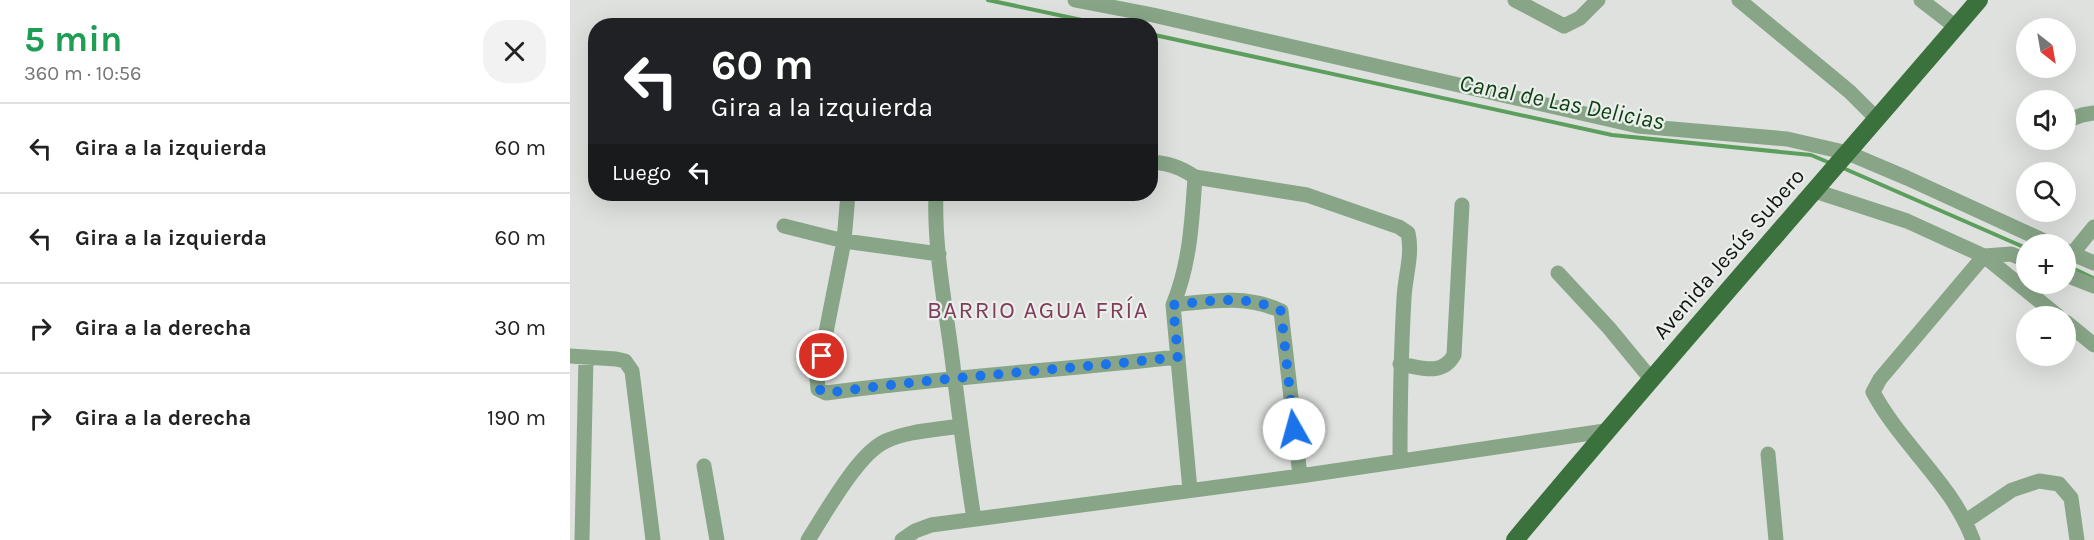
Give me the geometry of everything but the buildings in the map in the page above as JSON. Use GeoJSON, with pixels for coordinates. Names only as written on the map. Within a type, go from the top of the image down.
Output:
{"type":"FeatureCollection","features":[{"type":"Feature","properties":{"kind":"main road","name":"Avenida Jesús Subero"},"geometry":{"type":"LineString","coordinates":[[1515,540],[1605,432],[1979,0]]}},
{"type":"Feature","properties":{"kind":"street"},"geometry":{"type":"LineString","coordinates":[[1075,0],[1153,15],[1638,126],[1787,139],[1846,156],[1907,178],[2029,234]]}},
{"type":"Feature","properties":{"kind":"street"},"geometry":{"type":"LineString","coordinates":[[1153,15],[1159,0]]}},
{"type":"Feature","properties":{"kind":"street"},"geometry":{"type":"LineString","coordinates":[[1515,0],[1564,26],[1580,18],[1598,0]]}},
{"type":"Feature","properties":{"kind":"street"},"geometry":{"type":"LineString","coordinates":[[1738,0],[1850,92],[1877,119]]}},
{"type":"Feature","properties":{"kind":"street"},"geometry":{"type":"LineString","coordinates":[[1921,0],[1956,27]]}},
{"type":"Feature","properties":{"kind":"street"},"geometry":{"type":"LineString","coordinates":[[2076,117],[2094,113]]}},
{"type":"Feature","properties":{"kind":"street"},"geometry":{"type":"LineString","coordinates":[[1158,163],[1182,168],[1195,177],[1307,195],[1399,227],[1408,233],[1411,246],[1404,290],[1400,364],[1400,461]]}},
{"type":"Feature","properties":{"kind":"street"},"geometry":{"type":"LineString","coordinates":[[1190,490],[1173,305],[1189,254],[1195,177]]}},
{"type":"Feature","properties":{"kind":"street"},"geometry":{"type":"LineString","coordinates":[[1821,185],[1983,256],[2046,306]]}},
{"type":"Feature","properties":{"kind":"street"},"geometry":{"type":"LineString","coordinates":[[847,201],[844,241],[817,378],[818,389],[826,393],[954,378],[1064,370],[1178,357]]}},
{"type":"Feature","properties":{"kind":"street"},"geometry":{"type":"LineString","coordinates":[[936,201],[939,254],[959,426],[974,519]]}},
{"type":"Feature","properties":{"kind":"street"},"geometry":{"type":"LineString","coordinates":[[1400,364],[1436,370],[1449,364],[1454,355],[1462,205]]}},
{"type":"Feature","properties":{"kind":"street"},"geometry":{"type":"LineString","coordinates":[[784,226],[844,241],[939,254]]}},
{"type":"Feature","properties":{"kind":"street"},"geometry":{"type":"LineString","coordinates":[[2076,246],[2094,228]]}},
{"type":"Feature","properties":{"kind":"street"},"geometry":{"type":"LineString","coordinates":[[1972,540],[1965,520],[1940,482],[1913,450],[1873,392],[1880,379],[1983,256],[2011,254],[2016,256]]}},
{"type":"Feature","properties":{"kind":"street"},"geometry":{"type":"LineString","coordinates":[[2076,256],[2094,263]]}},
{"type":"Feature","properties":{"kind":"street"},"geometry":{"type":"LineString","coordinates":[[1558,273],[1609,328],[1651,379]]}},
{"type":"Feature","properties":{"kind":"street"},"geometry":{"type":"LineString","coordinates":[[2076,279],[2094,286]]}},
{"type":"Feature","properties":{"kind":"street"},"geometry":{"type":"LineString","coordinates":[[1173,305],[1219,300],[1246,301],[1268,305],[1281,311],[1300,476]]}},
{"type":"Feature","properties":{"kind":"street"},"geometry":{"type":"LineString","coordinates":[[2076,330],[2094,345]]}},
{"type":"Feature","properties":{"kind":"street"},"geometry":{"type":"LineString","coordinates":[[570,356],[625,361],[632,371],[653,540]]}},
{"type":"Feature","properties":{"kind":"street"},"geometry":{"type":"LineString","coordinates":[[582,540],[576,492],[586,357]]}},
{"type":"Feature","properties":{"kind":"street"},"geometry":{"type":"LineString","coordinates":[[808,540],[859,465],[877,446],[905,435],[959,426]]}},
{"type":"Feature","properties":{"kind":"street"},"geometry":{"type":"LineString","coordinates":[[906,539],[931,525],[1300,476],[1605,432]]}},
{"type":"Feature","properties":{"kind":"street"},"geometry":{"type":"LineString","coordinates":[[1768,454],[1776,540]]}},
{"type":"Feature","properties":{"kind":"street"},"geometry":{"type":"LineString","coordinates":[[704,466],[717,540]]}},
{"type":"Feature","properties":{"kind":"street"},"geometry":{"type":"LineString","coordinates":[[1965,520],[2012,490],[2039,481],[2058,484],[2071,498],[2077,540]]}},
{"type":"Feature","properties":{"kind":"waterway","name":"Canal de Las Delicias"},"geometry":{"type":"LineString","coordinates":[[988,0],[1072,18]]}},
{"type":"Feature","properties":{"kind":"waterway","name":"Canal de Las Delicias"},"geometry":{"type":"LineString","coordinates":[[1158,36],[1612,135],[1811,155],[1830,163]]}},
{"type":"Feature","properties":{"kind":"waterway","name":"Canal de Las Delicias"},"geometry":{"type":"LineString","coordinates":[[1843,168],[2016,244]]}},
{"type":"Feature","properties":{"kind":"waterway","name":"Canal de Las Delicias"},"geometry":{"type":"LineString","coordinates":[[2076,270],[2093,278]]}},
{"type":"Feature","properties":{"kind":"district","name":"BARRIO AGUA FRÍA"},"geometry":{"type":"Point","coordinates":[1038,310]}},
{"type":"Feature","properties":{"kind":"route"},"geometry":{"type":"LineString","coordinates":[[822,356],[817,378],[818,389],[826,393],[891,384],[1064,370],[1178,357],[1173,305],[1219,300],[1246,301],[1268,305],[1281,311],[1294,429]]}}]}
